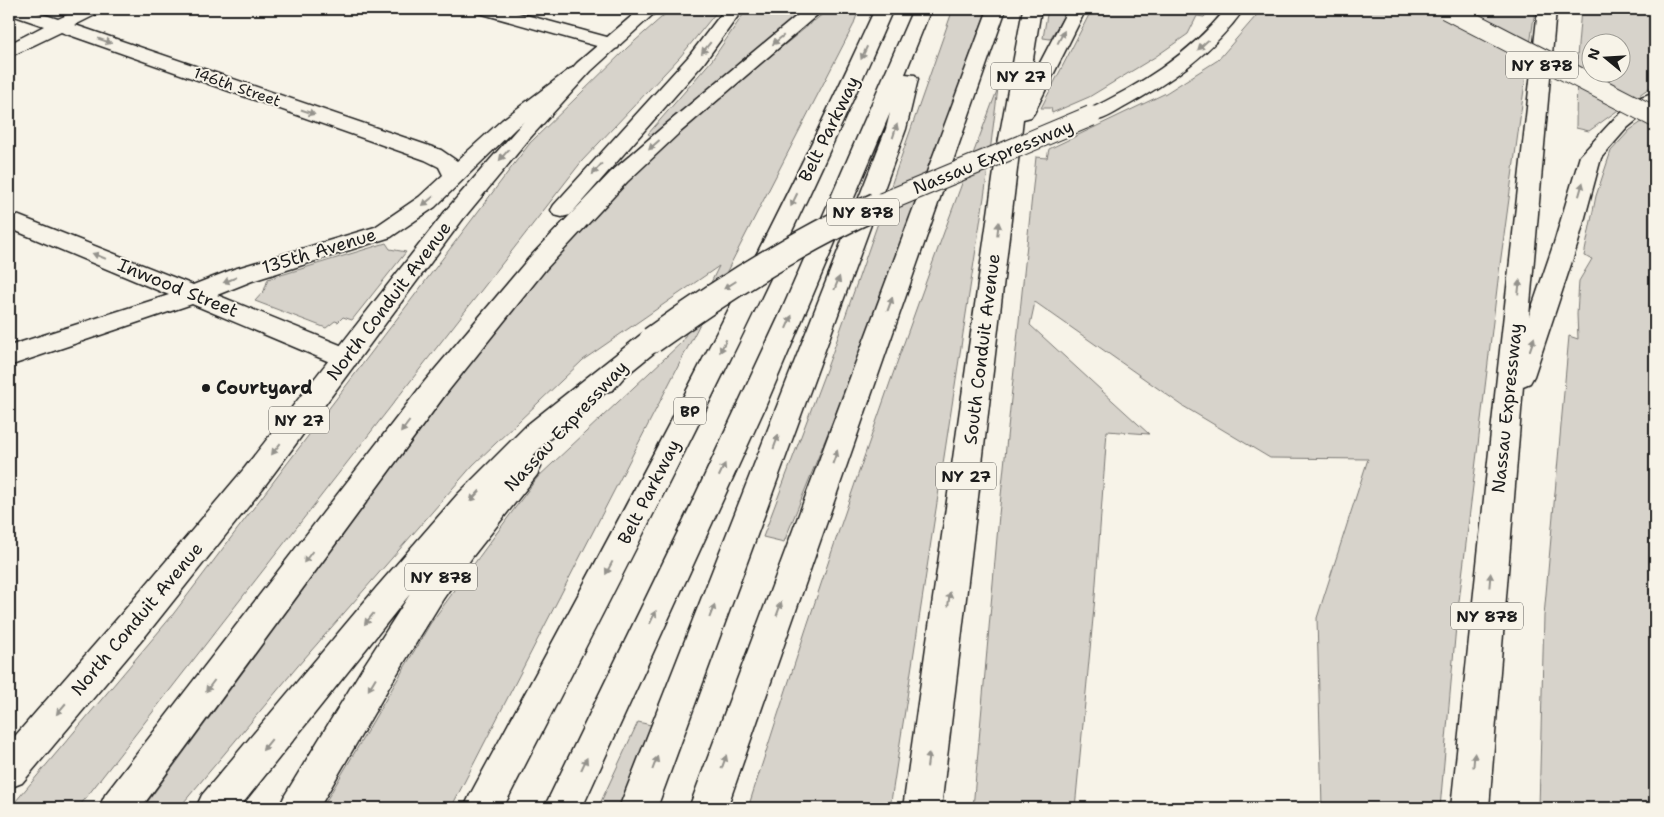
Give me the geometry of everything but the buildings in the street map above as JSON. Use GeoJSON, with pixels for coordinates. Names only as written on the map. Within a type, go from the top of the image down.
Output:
{"type":"FeatureCollection","features":[{"type":"Feature","properties":{"kind":"main road","name":"146th Street"},"geometry":{"type":"LineString","coordinates":[[11,9],[433,155],[448,163],[455,177]]}},
{"type":"Feature","properties":{"kind":"main road"},"geometry":{"type":"LineString","coordinates":[[9,51],[93,9]]}},
{"type":"Feature","properties":{"kind":"main road"},"geometry":{"type":"LineString","coordinates":[[485,9],[611,44]]}},
{"type":"Feature","properties":{"kind":"main road","name":"North Conduit Avenue"},"geometry":{"type":"LineString","coordinates":[[9,770],[204,539],[346,358],[455,214],[517,141],[584,67],[650,9]]}},
{"type":"Feature","properties":{"kind":"main road"},"geometry":{"type":"LineString","coordinates":[[435,388],[500,289],[549,225],[604,161],[696,60],[734,9]]}},
{"type":"Feature","properties":{"kind":"main road"},"geometry":{"type":"LineString","coordinates":[[118,808],[435,388],[537,264],[597,198],[671,130],[815,9]]}},
{"type":"Feature","properties":{"kind":"main road","name":"Belt Parkway"},"geometry":{"type":"LineString","coordinates":[[483,808],[710,372],[773,245],[884,9]]}},
{"type":"Feature","properties":{"kind":"main road"},"geometry":{"type":"LineString","coordinates":[[638,808],[896,129],[923,9]]}},
{"type":"Feature","properties":{"kind":"main road","name":"Belt Parkway"},"geometry":{"type":"LineString","coordinates":[[563,808],[780,342],[923,9]]}},
{"type":"Feature","properties":{"kind":"main road"},"geometry":{"type":"LineString","coordinates":[[708,808],[996,9]]}},
{"type":"Feature","properties":{"kind":"main road","name":"South Conduit Avenue"},"geometry":{"type":"LineString","coordinates":[[922,808],[1009,144],[1032,9]]}},
{"type":"Feature","properties":{"kind":"main road"},"geometry":{"type":"LineString","coordinates":[[1009,144],[1051,56],[1077,9]]}},
{"type":"Feature","properties":{"kind":"main road","name":"Nassau Expressway"},"geometry":{"type":"LineString","coordinates":[[298,808],[396,644],[458,552],[517,478],[615,370],[652,340],[718,292],[787,250],[890,200],[1091,116],[1140,91],[1182,62],[1215,34],[1235,9]]}},
{"type":"Feature","properties":{"kind":"main road"},"geometry":{"type":"LineString","coordinates":[[1446,9],[1655,117]]}},
{"type":"Feature","properties":{"kind":"main road","name":"Nassau Expressway"},"geometry":{"type":"LineString","coordinates":[[1470,808],[1505,423],[1547,9]]}},
{"type":"Feature","properties":{"kind":"main road"},"geometry":{"type":"LineString","coordinates":[[1535,121],[1565,9]]}},
{"type":"Feature","properties":{"kind":"main road","name":"135th Avenue"},"geometry":{"type":"LineString","coordinates":[[9,356],[63,336],[164,306],[243,274],[383,232],[416,211],[455,177],[509,124],[584,67]]}},
{"type":"Feature","properties":{"kind":"main road"},"geometry":{"type":"LineString","coordinates":[[1505,423],[1566,243],[1591,156],[1620,124],[1648,101],[1655,98]]}},
{"type":"Feature","properties":{"kind":"main road","name":"Inwood Street"},"geometry":{"type":"LineString","coordinates":[[9,219],[346,358]]}},
{"type":"Feature","properties":{"kind":"main road"},"geometry":{"type":"LineString","coordinates":[[215,808],[461,511],[537,433],[615,370]]}},
{"type":"Feature","properties":{"kind":"shaded area"},"geometry":{"type":"Polygon","coordinates":[[[671,9],[719,9],[680,57],[582,161],[78,808],[10,808],[171,617],[530,143],[627,48],[671,9]]]}},
{"type":"Feature","properties":{"kind":"shaded area"},"geometry":{"type":"Polygon","coordinates":[[[747,9],[806,9],[657,134],[652,136],[648,134],[712,60],[747,9]]]}},
{"type":"Feature","properties":{"kind":"shaded area"},"geometry":{"type":"Polygon","coordinates":[[[829,9],[859,9],[853,26],[451,808],[322,808],[430,624],[537,478],[682,342],[719,266],[583,360],[473,465],[297,667],[179,808],[143,808],[450,390],[557,248],[641,160],[829,9]]]}},
{"type":"Feature","properties":{"kind":"shaded area"},"geometry":{"type":"Polygon","coordinates":[[[953,9],[987,9],[869,331],[784,542],[763,537],[832,354],[953,9]]]}},
{"type":"Feature","properties":{"kind":"shaded area"},"geometry":{"type":"Polygon","coordinates":[[[1048,9],[1068,9],[1050,39],[1043,38],[1048,9]]]}},
{"type":"Feature","properties":{"kind":"shaded area"},"geometry":{"type":"Polygon","coordinates":[[[1092,9],[1212,9],[1204,17],[1197,16],[1188,34],[1155,57],[1089,97],[1052,113],[1051,108],[1041,108],[1092,9]]]}},
{"type":"Feature","properties":{"kind":"shaded area"},"geometry":{"type":"Polygon","coordinates":[[[1262,9],[1535,9],[1499,272],[1456,626],[1440,808],[1322,808],[1317,618],[1368,459],[1270,458],[1183,406],[1035,302],[1030,325],[1149,434],[1107,431],[1095,597],[1075,808],[973,808],[999,515],[1036,157],[1047,158],[1049,149],[1166,93],[1218,60],[1262,9]]]}},
{"type":"Feature","properties":{"kind":"shaded area"},"geometry":{"type":"Polygon","coordinates":[[[1581,9],[1655,9],[1655,86],[1649,88],[1589,131],[1576,128],[1577,57],[1581,9]]]}},
{"type":"Feature","properties":{"kind":"shaded area"},"geometry":{"type":"Polygon","coordinates":[[[998,88],[986,184],[890,808],[748,808],[899,356],[998,88]]]}},
{"type":"Feature","properties":{"kind":"shaded area"},"geometry":{"type":"Polygon","coordinates":[[[1655,113],[1655,808],[1539,808],[1544,616],[1569,336],[1578,339],[1579,281],[1592,259],[1584,256],[1596,196],[1611,151],[1630,130],[1655,113]]]}},
{"type":"Feature","properties":{"kind":"shaded area"},"geometry":{"type":"Polygon","coordinates":[[[386,243],[390,249],[406,252],[352,320],[343,317],[326,328],[255,301],[264,291],[268,279],[386,243]]]}},
{"type":"Feature","properties":{"kind":"shaded area"},"geometry":{"type":"Polygon","coordinates":[[[638,722],[651,725],[620,808],[598,808],[638,722]]]}},
{"type":"Feature","properties":{"kind":"place","name":"Courtyard"},"geometry":{"type":"Point","coordinates":[206,388]}}]}
